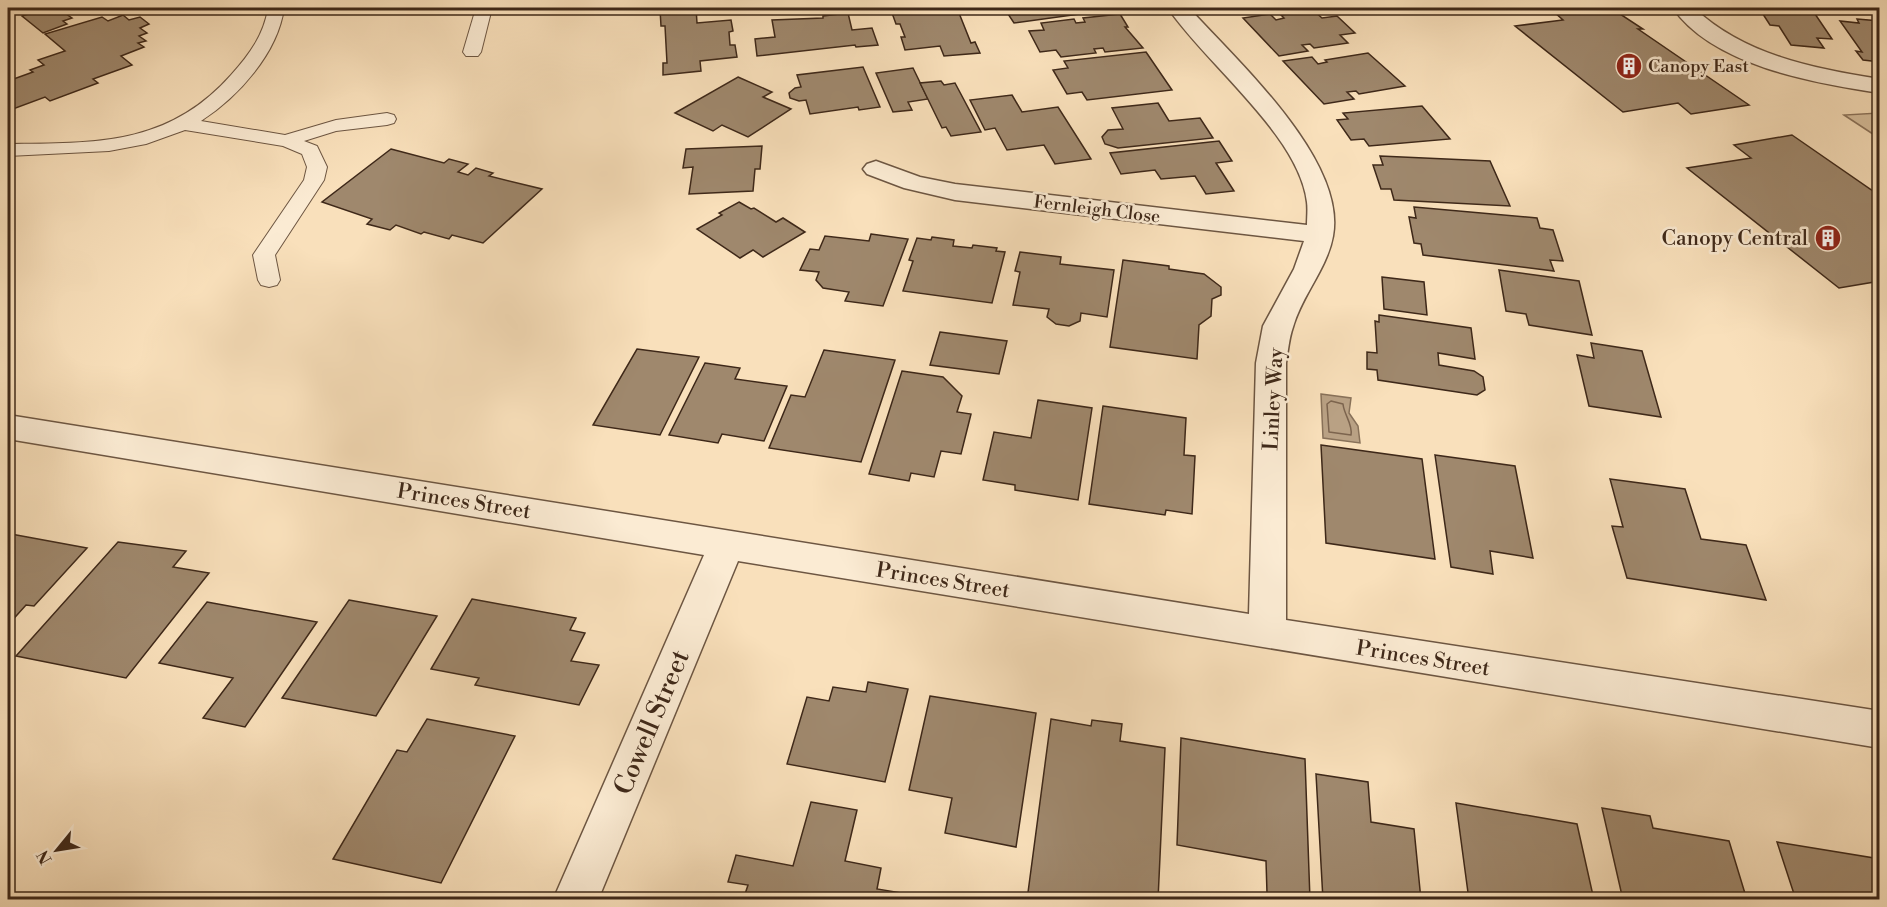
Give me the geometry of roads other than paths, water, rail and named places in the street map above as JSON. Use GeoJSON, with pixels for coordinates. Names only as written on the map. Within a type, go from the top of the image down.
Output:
{"type":"FeatureCollection","features":[{"type":"Feature","properties":{"kind":"street","name":"Linley Way"},"geometry":{"type":"LineString","coordinates":[[1178,8],[1286,130],[1311,174],[1320,201],[1320,235],[1308,269],[1278,327],[1271,363],[1267,633]]}},
{"type":"Feature","properties":{"kind":"street"},"geometry":{"type":"LineString","coordinates":[[1683,8],[1702,26],[1719,37],[1764,58],[1819,75],[1880,86]]}},
{"type":"Feature","properties":{"kind":"street","name":"Fernleigh Close"},"geometry":{"type":"LineString","coordinates":[[876,168],[913,183],[955,192],[1320,235]]}},
{"type":"Feature","properties":{"kind":"street","name":"Princes Street"},"geometry":{"type":"LineString","coordinates":[[8,427],[1267,633],[1880,730]]}},
{"type":"Feature","properties":{"kind":"street","name":"Cowell Street"},"geometry":{"type":"LineString","coordinates":[[575,900],[728,544]]}},
{"type":"Feature","properties":{"kind":"lane"},"geometry":{"type":"LineString","coordinates":[[8,150],[94,148],[156,136],[184,124],[216,104],[234,85],[258,53],[274,24],[276,8]]}},
{"type":"Feature","properties":{"kind":"lane"},"geometry":{"type":"LineString","coordinates":[[472,52],[484,8]]}},
{"type":"Feature","properties":{"kind":"lane"},"geometry":{"type":"LineString","coordinates":[[287,141],[315,129],[344,122],[387,120]]}},
{"type":"Feature","properties":{"kind":"lane"},"geometry":{"type":"LineString","coordinates":[[184,124],[287,141],[310,150],[316,167],[314,180],[264,255],[269,280]]}},
{"type":"Feature","properties":{"kind":"water"},"geometry":{"type":"Polygon","coordinates":[[[1321,394],[1351,398],[1349,413],[1358,426],[1360,443],[1323,438],[1321,394]]]}},
{"type":"Feature","properties":{"kind":"place","name":"Canopy East"},"geometry":{"type":"Point","coordinates":[1629,66]}},
{"type":"Feature","properties":{"kind":"place","name":"Canopy Central"},"geometry":{"type":"Point","coordinates":[1828,238]}}]}
